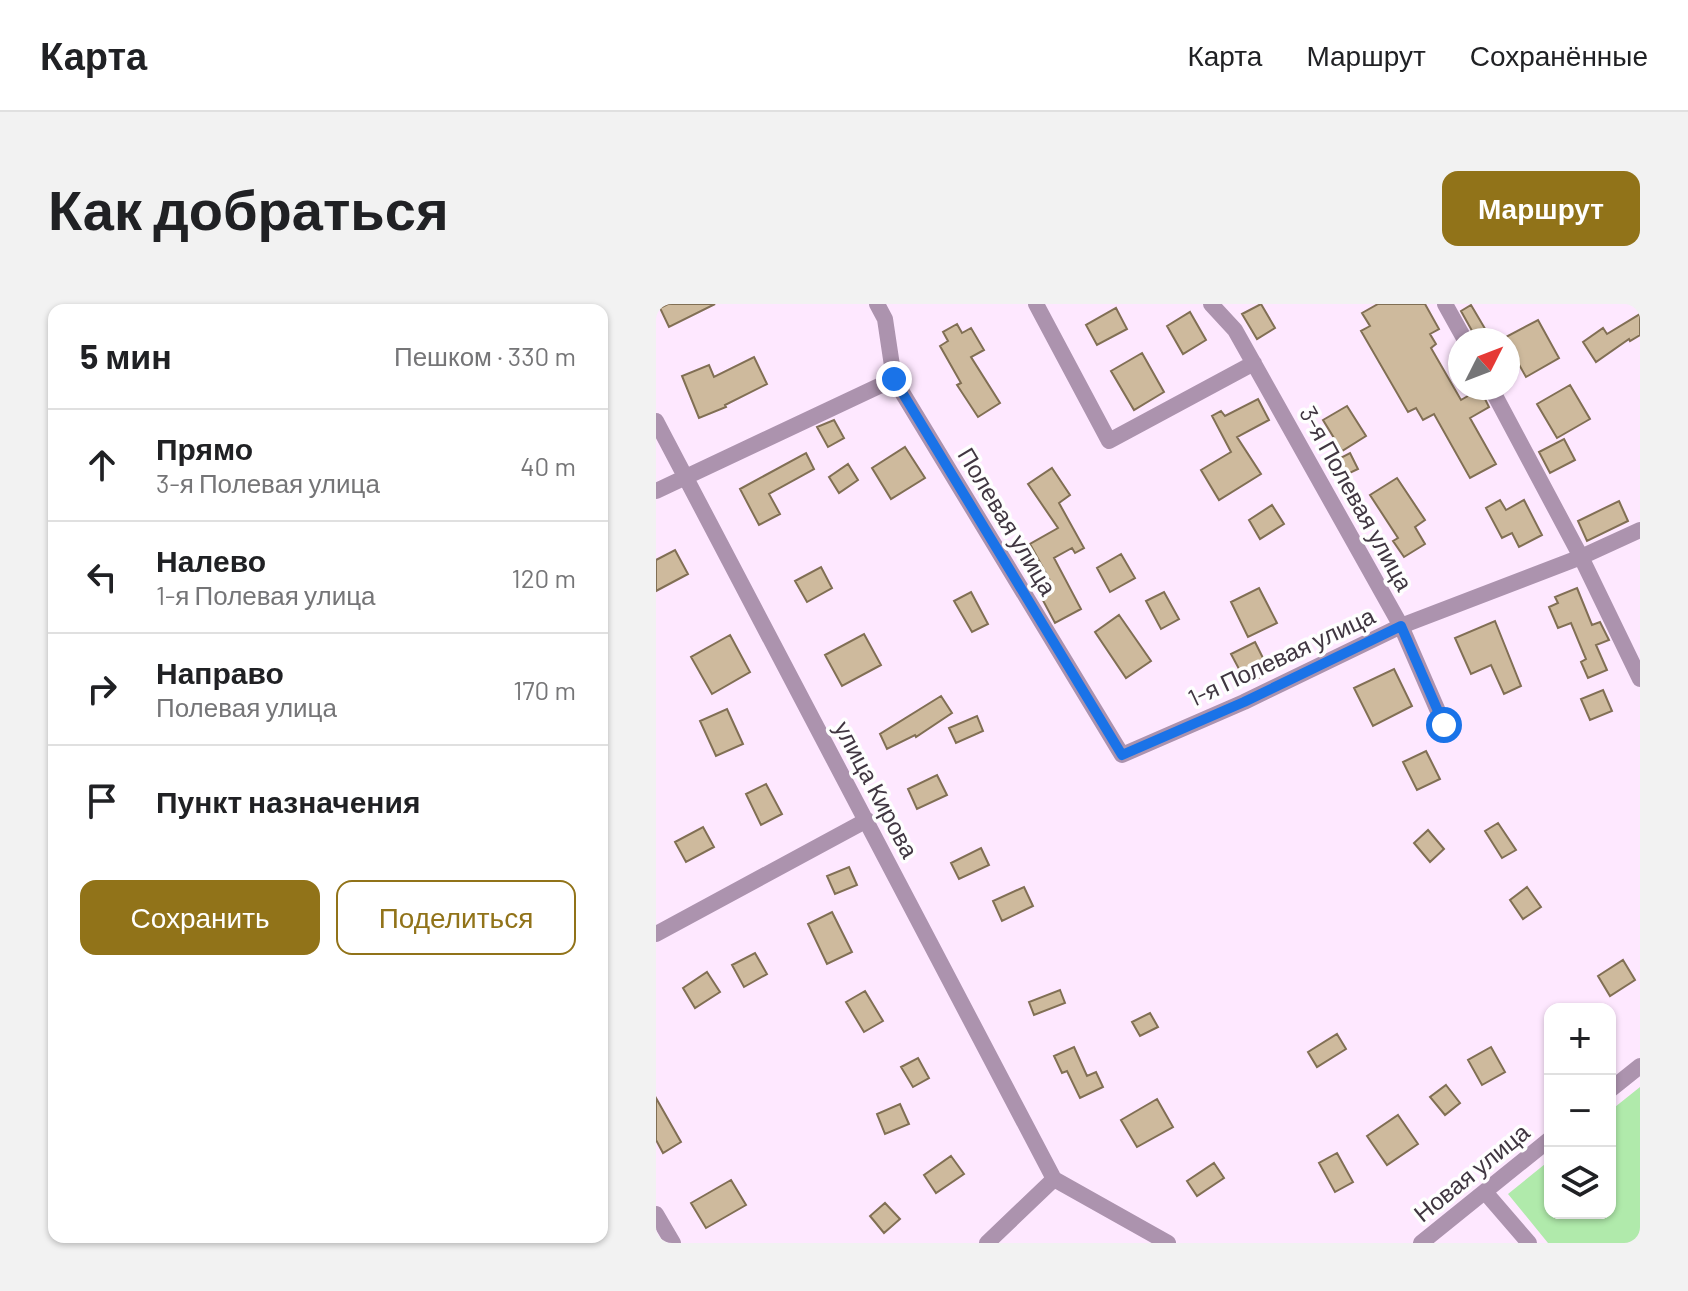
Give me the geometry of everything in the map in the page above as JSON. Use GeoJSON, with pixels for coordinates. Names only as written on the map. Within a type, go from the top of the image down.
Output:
{"type":"FeatureCollection","features":[{"type":"Feature","properties":{"kind":"street","name":"Полевая улица"},"geometry":{"type":"LineString","coordinates":[[877,304],[885,319],[894,379],[1122,755]]}},
{"type":"Feature","properties":{"kind":"street"},"geometry":{"type":"LineString","coordinates":[[1036,304],[1109,441],[1254,363]]}},
{"type":"Feature","properties":{"kind":"street","name":"3-я Полевая улица"},"geometry":{"type":"LineString","coordinates":[[1211,304],[1235,330],[1401,626],[1444,725]]}},
{"type":"Feature","properties":{"kind":"street"},"geometry":{"type":"LineString","coordinates":[[1445,304],[1458,328]]}},
{"type":"Feature","properties":{"kind":"street"},"geometry":{"type":"LineString","coordinates":[[656,491],[894,379]]}},
{"type":"Feature","properties":{"kind":"street"},"geometry":{"type":"LineString","coordinates":[[1497,400],[1581,557],[1640,679]]}},
{"type":"Feature","properties":{"kind":"street","name":"улица Кирова"},"geometry":{"type":"LineString","coordinates":[[656,421],[1054,1179]]}},
{"type":"Feature","properties":{"kind":"street","name":"1-я Полевая улица"},"geometry":{"type":"LineString","coordinates":[[1122,755],[1244,702],[1401,626],[1581,557],[1640,530]]}},
{"type":"Feature","properties":{"kind":"street"},"geometry":{"type":"LineString","coordinates":[[656,934],[867,820]]}},
{"type":"Feature","properties":{"kind":"street"},"geometry":{"type":"LineString","coordinates":[[1616,1085],[1640,1066]]}},
{"type":"Feature","properties":{"kind":"street","name":"Новая улица"},"geometry":{"type":"LineString","coordinates":[[1421,1243],[1544,1144]]}},
{"type":"Feature","properties":{"kind":"street"},"geometry":{"type":"LineString","coordinates":[[987,1243],[1054,1179],[1168,1243]]}},
{"type":"Feature","properties":{"kind":"street"},"geometry":{"type":"LineString","coordinates":[[1485,1192],[1529,1243]]}},
{"type":"Feature","properties":{"kind":"street"},"geometry":{"type":"LineString","coordinates":[[656,1214],[673,1243]]}},
{"type":"Feature","properties":{"kind":"green space"},"geometry":{"type":"Polygon","coordinates":[[[1640,1087],[1640,1243],[1548,1243],[1508,1194],[1544,1165],[1544,1219],[1616,1219],[1616,1106],[1640,1087]]]}},
{"type":"Feature","properties":{"kind":"building"},"geometry":{"type":"Polygon","coordinates":[[[668,304],[715,304],[669,327],[660,308],[668,304]]]}},
{"type":"Feature","properties":{"kind":"building"},"geometry":{"type":"Polygon","coordinates":[[[1261,304],[1275,328],[1257,339],[1242,314],[1261,304]]]}},
{"type":"Feature","properties":{"kind":"building"},"geometry":{"type":"Polygon","coordinates":[[[1378,304],[1425,304],[1439,329],[1430,334],[1436,344],[1431,348],[1448,377],[1448,400],[1486,400],[1489,407],[1470,418],[1496,464],[1470,478],[1434,414],[1423,420],[1416,408],[1408,412],[1361,331],[1370,326],[1362,313],[1378,304]]]}},
{"type":"Feature","properties":{"kind":"building"},"geometry":{"type":"Polygon","coordinates":[[[1471,305],[1485,328],[1470,328],[1461,311],[1471,305]]]}},
{"type":"Feature","properties":{"kind":"building"},"geometry":{"type":"Polygon","coordinates":[[[1116,308],[1127,329],[1097,345],[1086,325],[1116,308]]]}},
{"type":"Feature","properties":{"kind":"building"},"geometry":{"type":"Polygon","coordinates":[[[1190,312],[1206,340],[1183,354],[1167,326],[1190,312]]]}},
{"type":"Feature","properties":{"kind":"building"},"geometry":{"type":"Polygon","coordinates":[[[1640,314],[1640,335],[1596,362],[1583,342],[1603,328],[1607,334],[1640,314]]]}},
{"type":"Feature","properties":{"kind":"building"},"geometry":{"type":"Polygon","coordinates":[[[1538,320],[1559,358],[1526,377],[1520,366],[1520,330],[1538,320]]]}},
{"type":"Feature","properties":{"kind":"building"},"geometry":{"type":"Polygon","coordinates":[[[957,324],[962,333],[971,328],[984,350],[971,357],[1000,403],[978,417],[957,385],[961,383],[940,346],[948,341],[943,332],[957,324]]]}},
{"type":"Feature","properties":{"kind":"building"},"geometry":{"type":"Polygon","coordinates":[[[1142,353],[1164,392],[1134,410],[1111,371],[1142,353]]]}},
{"type":"Feature","properties":{"kind":"building"},"geometry":{"type":"Polygon","coordinates":[[[754,357],[767,384],[699,418],[682,376],[709,365],[714,377],[754,357]]]}},
{"type":"Feature","properties":{"kind":"building"},"geometry":{"type":"Polygon","coordinates":[[[1570,385],[1590,419],[1557,438],[1537,404],[1570,385]]]}},
{"type":"Feature","properties":{"kind":"building"},"geometry":{"type":"Polygon","coordinates":[[[1258,399],[1269,420],[1237,437],[1261,474],[1219,500],[1201,470],[1231,452],[1212,416],[1221,411],[1225,416],[1258,399]]]}},
{"type":"Feature","properties":{"kind":"building"},"geometry":{"type":"Polygon","coordinates":[[[1347,406],[1366,436],[1342,451],[1323,420],[1347,406]]]}},
{"type":"Feature","properties":{"kind":"building"},"geometry":{"type":"Polygon","coordinates":[[[834,420],[844,438],[828,447],[817,427],[834,420]]]}},
{"type":"Feature","properties":{"kind":"building"},"geometry":{"type":"Polygon","coordinates":[[[1564,439],[1575,460],[1550,473],[1539,452],[1564,439]]]}},
{"type":"Feature","properties":{"kind":"building"},"geometry":{"type":"Polygon","coordinates":[[[905,447],[925,478],[891,499],[872,468],[905,447]]]}},
{"type":"Feature","properties":{"kind":"building"},"geometry":{"type":"Polygon","coordinates":[[[806,453],[814,469],[769,494],[780,514],[759,525],[740,489],[806,453]]]}},
{"type":"Feature","properties":{"kind":"building"},"geometry":{"type":"Polygon","coordinates":[[[1350,453],[1358,469],[1339,478],[1331,463],[1350,453]]]}},
{"type":"Feature","properties":{"kind":"building"},"geometry":{"type":"Polygon","coordinates":[[[848,464],[858,480],[839,493],[829,477],[848,464]]]}},
{"type":"Feature","properties":{"kind":"building"},"geometry":{"type":"Polygon","coordinates":[[[1052,468],[1070,495],[1059,503],[1084,548],[1075,553],[1072,548],[1054,558],[1081,609],[1055,623],[1039,593],[1053,586],[1030,544],[1058,528],[1028,484],[1052,468]]]}},
{"type":"Feature","properties":{"kind":"building"},"geometry":{"type":"Polygon","coordinates":[[[1397,478],[1425,520],[1415,527],[1425,544],[1404,557],[1393,541],[1398,538],[1370,495],[1397,478]]]}},
{"type":"Feature","properties":{"kind":"building"},"geometry":{"type":"Polygon","coordinates":[[[1500,500],[1506,510],[1524,500],[1542,535],[1519,547],[1512,533],[1502,538],[1486,508],[1500,500]]]}},
{"type":"Feature","properties":{"kind":"building"},"geometry":{"type":"Polygon","coordinates":[[[1619,501],[1628,521],[1587,541],[1578,521],[1619,501]]]}},
{"type":"Feature","properties":{"kind":"building"},"geometry":{"type":"Polygon","coordinates":[[[1272,505],[1284,524],[1260,539],[1249,520],[1272,505]]]}},
{"type":"Feature","properties":{"kind":"building"},"geometry":{"type":"Polygon","coordinates":[[[675,550],[688,574],[656,591],[656,560],[675,550]]]}},
{"type":"Feature","properties":{"kind":"building"},"geometry":{"type":"Polygon","coordinates":[[[1121,554],[1135,578],[1110,592],[1097,568],[1121,554]]]}},
{"type":"Feature","properties":{"kind":"building"},"geometry":{"type":"Polygon","coordinates":[[[821,567],[832,588],[807,602],[795,581],[821,567]]]}},
{"type":"Feature","properties":{"kind":"building"},"geometry":{"type":"Polygon","coordinates":[[[1259,588],[1277,623],[1248,637],[1231,602],[1259,588]]]}},
{"type":"Feature","properties":{"kind":"building"},"geometry":{"type":"Polygon","coordinates":[[[1577,588],[1592,625],[1600,622],[1609,640],[1596,645],[1607,670],[1588,678],[1581,662],[1586,659],[1571,623],[1558,628],[1549,607],[1558,603],[1555,597],[1577,588]]]}},
{"type":"Feature","properties":{"kind":"building"},"geometry":{"type":"Polygon","coordinates":[[[971,592],[988,624],[972,632],[954,601],[971,592]]]}},
{"type":"Feature","properties":{"kind":"building"},"geometry":{"type":"Polygon","coordinates":[[[1164,592],[1179,619],[1161,629],[1146,601],[1164,592]]]}},
{"type":"Feature","properties":{"kind":"building"},"geometry":{"type":"Polygon","coordinates":[[[1119,615],[1151,661],[1126,678],[1095,632],[1119,615]]]}},
{"type":"Feature","properties":{"kind":"building"},"geometry":{"type":"Polygon","coordinates":[[[1495,621],[1521,686],[1504,694],[1491,665],[1471,674],[1455,638],[1495,621]]]}},
{"type":"Feature","properties":{"kind":"building"},"geometry":{"type":"Polygon","coordinates":[[[864,634],[881,665],[842,686],[825,655],[864,634]]]}},
{"type":"Feature","properties":{"kind":"building"},"geometry":{"type":"Polygon","coordinates":[[[730,635],[750,672],[712,694],[691,657],[730,635]]]}},
{"type":"Feature","properties":{"kind":"building"},"geometry":{"type":"Polygon","coordinates":[[[1255,642],[1270,672],[1247,684],[1231,654],[1255,642]]]}},
{"type":"Feature","properties":{"kind":"building"},"geometry":{"type":"Polygon","coordinates":[[[1394,669],[1412,706],[1373,726],[1354,688],[1394,669]]]}},
{"type":"Feature","properties":{"kind":"building"},"geometry":{"type":"Polygon","coordinates":[[[1603,690],[1612,711],[1590,720],[1581,699],[1603,690]]]}},
{"type":"Feature","properties":{"kind":"building"},"geometry":{"type":"Polygon","coordinates":[[[941,696],[952,713],[916,737],[887,749],[880,734],[941,696]]]}},
{"type":"Feature","properties":{"kind":"building"},"geometry":{"type":"Polygon","coordinates":[[[727,709],[743,744],[716,756],[700,721],[727,709]]]}},
{"type":"Feature","properties":{"kind":"building"},"geometry":{"type":"Polygon","coordinates":[[[977,716],[983,731],[956,743],[949,728],[977,716]]]}},
{"type":"Feature","properties":{"kind":"building"},"geometry":{"type":"Polygon","coordinates":[[[1426,751],[1440,779],[1417,790],[1403,762],[1426,751]]]}},
{"type":"Feature","properties":{"kind":"building"},"geometry":{"type":"Polygon","coordinates":[[[937,775],[947,795],[917,809],[908,789],[937,775]]]}},
{"type":"Feature","properties":{"kind":"building"},"geometry":{"type":"Polygon","coordinates":[[[766,784],[782,814],[761,825],[746,794],[766,784]]]}},
{"type":"Feature","properties":{"kind":"building"},"geometry":{"type":"Polygon","coordinates":[[[1498,823],[1516,850],[1502,858],[1485,831],[1498,823]]]}},
{"type":"Feature","properties":{"kind":"building"},"geometry":{"type":"Polygon","coordinates":[[[703,827],[714,847],[686,862],[675,842],[703,827]]]}},
{"type":"Feature","properties":{"kind":"building"},"geometry":{"type":"Polygon","coordinates":[[[1428,830],[1444,849],[1430,862],[1414,843],[1428,830]]]}},
{"type":"Feature","properties":{"kind":"building"},"geometry":{"type":"Polygon","coordinates":[[[981,848],[989,865],[959,879],[951,863],[981,848]]]}},
{"type":"Feature","properties":{"kind":"building"},"geometry":{"type":"Polygon","coordinates":[[[849,867],[857,885],[835,894],[827,876],[849,867]]]}},
{"type":"Feature","properties":{"kind":"building"},"geometry":{"type":"Polygon","coordinates":[[[1024,887],[1033,906],[1002,921],[993,901],[1024,887]]]}},
{"type":"Feature","properties":{"kind":"building"},"geometry":{"type":"Polygon","coordinates":[[[1527,887],[1541,907],[1523,919],[1510,900],[1527,887]]]}},
{"type":"Feature","properties":{"kind":"building"},"geometry":{"type":"Polygon","coordinates":[[[832,912],[852,952],[827,964],[808,924],[832,912]]]}},
{"type":"Feature","properties":{"kind":"building"},"geometry":{"type":"Polygon","coordinates":[[[755,953],[767,974],[744,987],[732,965],[755,953]]]}},
{"type":"Feature","properties":{"kind":"building"},"geometry":{"type":"Polygon","coordinates":[[[1623,960],[1635,980],[1610,996],[1598,976],[1623,960]]]}},
{"type":"Feature","properties":{"kind":"building"},"geometry":{"type":"Polygon","coordinates":[[[707,972],[720,992],[695,1008],[683,988],[707,972]]]}},
{"type":"Feature","properties":{"kind":"building"},"geometry":{"type":"Polygon","coordinates":[[[1060,990],[1065,1003],[1034,1015],[1029,1002],[1060,990]]]}},
{"type":"Feature","properties":{"kind":"building"},"geometry":{"type":"Polygon","coordinates":[[[865,991],[883,1021],[864,1032],[846,1002],[865,991]]]}},
{"type":"Feature","properties":{"kind":"building"},"geometry":{"type":"Polygon","coordinates":[[[1150,1013],[1158,1027],[1140,1036],[1132,1022],[1150,1013]]]}},
{"type":"Feature","properties":{"kind":"building"},"geometry":{"type":"Polygon","coordinates":[[[1337,1034],[1346,1049],[1317,1067],[1308,1052],[1337,1034]]]}},
{"type":"Feature","properties":{"kind":"building"},"geometry":{"type":"Polygon","coordinates":[[[1074,1047],[1087,1076],[1096,1072],[1103,1087],[1080,1098],[1067,1071],[1062,1073],[1054,1056],[1074,1047]]]}},
{"type":"Feature","properties":{"kind":"building"},"geometry":{"type":"Polygon","coordinates":[[[1491,1047],[1505,1072],[1482,1085],[1468,1060],[1491,1047]]]}},
{"type":"Feature","properties":{"kind":"building"},"geometry":{"type":"Polygon","coordinates":[[[918,1058],[929,1078],[913,1087],[901,1067],[918,1058]]]}},
{"type":"Feature","properties":{"kind":"building"},"geometry":{"type":"Polygon","coordinates":[[[1446,1085],[1460,1103],[1445,1115],[1430,1097],[1446,1085]]]}},
{"type":"Feature","properties":{"kind":"building"},"geometry":{"type":"Polygon","coordinates":[[[656,1098],[681,1142],[663,1153],[656,1140],[656,1098]]]}},
{"type":"Feature","properties":{"kind":"building"},"geometry":{"type":"Polygon","coordinates":[[[1157,1099],[1173,1127],[1137,1147],[1121,1120],[1157,1099]]]}},
{"type":"Feature","properties":{"kind":"building"},"geometry":{"type":"Polygon","coordinates":[[[900,1104],[909,1124],[885,1134],[877,1114],[900,1104]]]}},
{"type":"Feature","properties":{"kind":"building"},"geometry":{"type":"Polygon","coordinates":[[[1398,1115],[1418,1144],[1387,1165],[1367,1136],[1398,1115]]]}},
{"type":"Feature","properties":{"kind":"building"},"geometry":{"type":"Polygon","coordinates":[[[1337,1153],[1353,1182],[1335,1192],[1319,1163],[1337,1153]]]}},
{"type":"Feature","properties":{"kind":"building"},"geometry":{"type":"Polygon","coordinates":[[[951,1156],[964,1174],[936,1193],[924,1175],[951,1156]]]}},
{"type":"Feature","properties":{"kind":"building"},"geometry":{"type":"Polygon","coordinates":[[[1214,1163],[1224,1178],[1197,1196],[1187,1181],[1214,1163]]]}},
{"type":"Feature","properties":{"kind":"building"},"geometry":{"type":"Polygon","coordinates":[[[731,1180],[746,1205],[706,1228],[691,1203],[731,1180]]]}},
{"type":"Feature","properties":{"kind":"building"},"geometry":{"type":"Polygon","coordinates":[[[885,1203],[900,1219],[884,1233],[870,1216],[885,1203]]]}},
{"type":"Feature","properties":{"kind":"route"},"geometry":{"type":"LineString","coordinates":[[894,379],[1122,755],[1244,702],[1401,626],[1444,725]]}}]}
